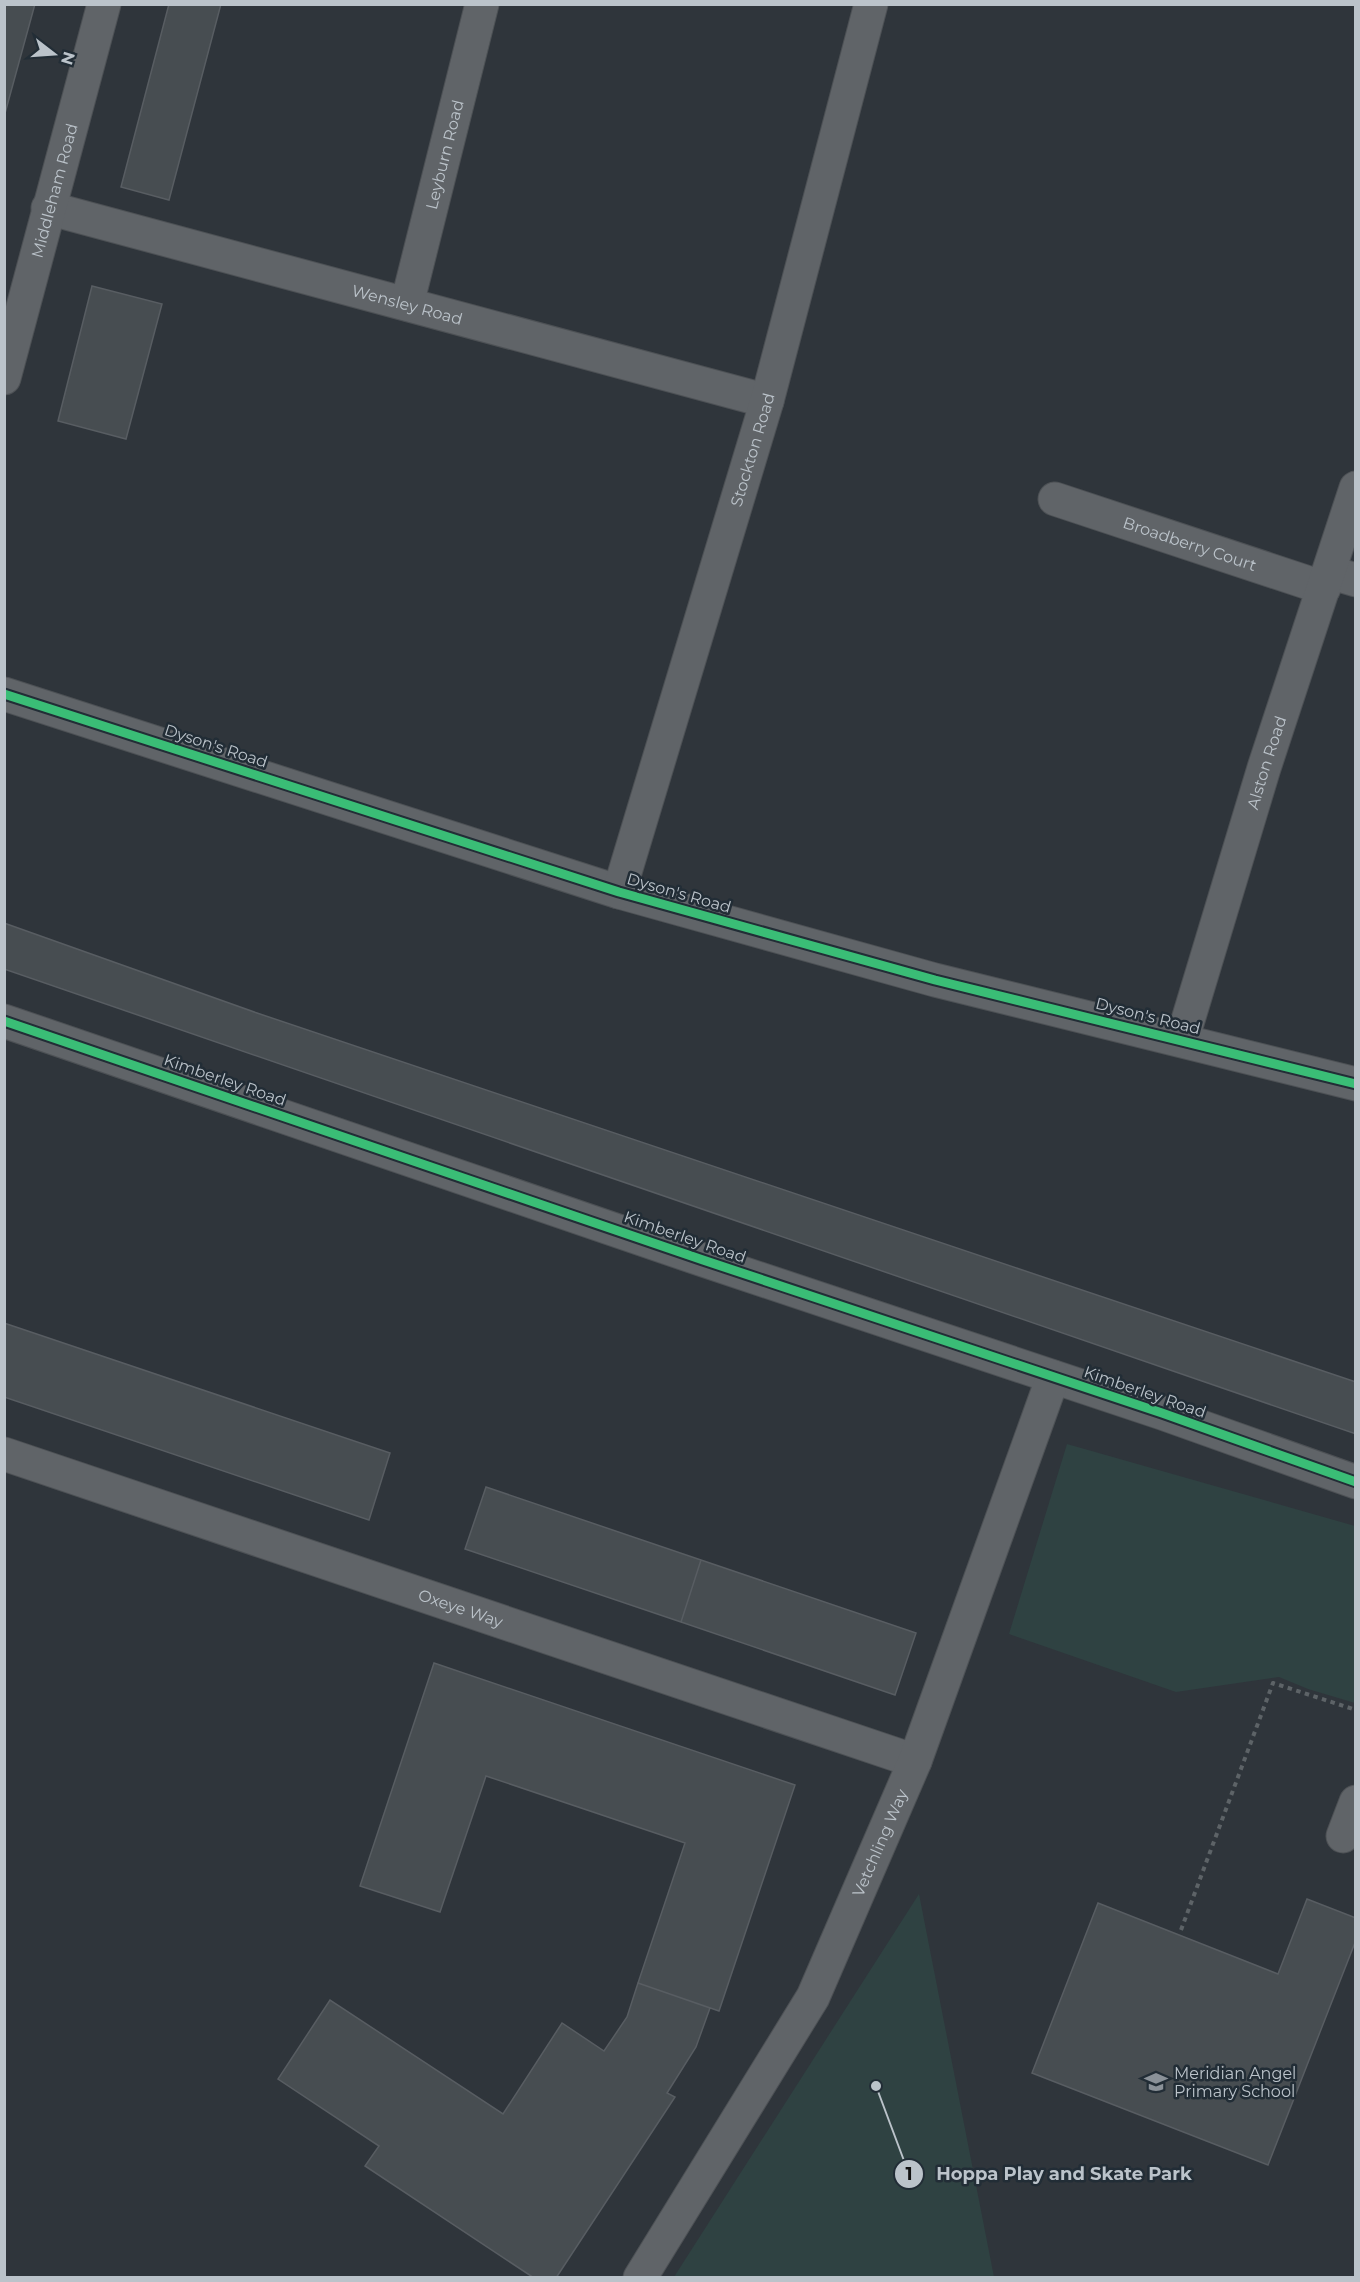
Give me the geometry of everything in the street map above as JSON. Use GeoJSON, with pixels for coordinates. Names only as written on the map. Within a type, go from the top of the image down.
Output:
{"type":"FeatureCollection","features":[{"type":"Feature","properties":{"kind":"street","name":"Middleham Road"},"geometry":{"type":"LineString","coordinates":[[4,378],[104,4]]}},
{"type":"Feature","properties":{"kind":"street","name":"Leyburn Road"},"geometry":{"type":"LineString","coordinates":[[407,304],[482,4]]}},
{"type":"Feature","properties":{"kind":"street","name":"Stockton Road"},"geometry":{"type":"LineString","coordinates":[[619,892],[767,401],[870,4]]}},
{"type":"Feature","properties":{"kind":"street","name":"Wensley Road"},"geometry":{"type":"LineString","coordinates":[[48,208],[767,401]]}},
{"type":"Feature","properties":{"kind":"street","name":"Alston Road"},"geometry":{"type":"LineString","coordinates":[[1182,1040],[1264,768],[1336,580],[1356,488]]}},
{"type":"Feature","properties":{"kind":"street","name":"Broadberry Court"},"geometry":{"type":"LineString","coordinates":[[1055,499],[1336,580]]}},
{"type":"Feature","properties":{"kind":"street","name":"Dyson's Road"},"geometry":{"type":"LineString","coordinates":[[4,694],[619,892],[935,980],[1356,1084]]}},
{"type":"Feature","properties":{"kind":"street","name":"Kimberley Road"},"geometry":{"type":"LineString","coordinates":[[4,1021],[1356,1482]]}},
{"type":"Feature","properties":{"kind":"street","name":"Vetchling Way"},"geometry":{"type":"LineString","coordinates":[[640,2277],[813,1997],[915,1761],[1053,1377]]}},
{"type":"Feature","properties":{"kind":"street","name":"Oxeye Way"},"geometry":{"type":"LineString","coordinates":[[4,1454],[915,1761]]}},
{"type":"Feature","properties":{"kind":"street"},"geometry":{"type":"LineString","coordinates":[[1343,1836],[1356,1802]]}},
{"type":"Feature","properties":{"kind":"path"},"geometry":{"type":"LineString","coordinates":[[1181,1930],[1273,1683],[1356,1710]]}},
{"type":"Feature","properties":{"kind":"shaded area"},"geometry":{"type":"Polygon","coordinates":[[[1067,1444],[1355,1526],[1355,1703],[1308,1689],[1279,1677],[1176,1692],[1009,1634],[1067,1444]]]}},
{"type":"Feature","properties":{"kind":"shaded area"},"geometry":{"type":"Polygon","coordinates":[[[919,1894],[994,2277],[674,2277],[919,1894]]]}},
{"type":"Feature","properties":{"kind":"building"},"geometry":{"type":"Polygon","coordinates":[[[4,4],[35,4],[4,117],[4,4]]]}},
{"type":"Feature","properties":{"kind":"building"},"geometry":{"type":"Polygon","coordinates":[[[169,4],[221,4],[169,200],[121,187],[169,4]]]}},
{"type":"Feature","properties":{"kind":"building"},"geometry":{"type":"Polygon","coordinates":[[[92,286],[162,304],[126,439],[58,421],[92,286]]]}},
{"type":"Feature","properties":{"kind":"building"},"geometry":{"type":"Polygon","coordinates":[[[4,923],[257,1013],[1356,1382],[1356,1434],[4,969],[4,923]]]}},
{"type":"Feature","properties":{"kind":"building"},"geometry":{"type":"Polygon","coordinates":[[[4,1323],[390,1453],[369,1520],[4,1397],[4,1323]]]}},
{"type":"Feature","properties":{"kind":"building"},"geometry":{"type":"Polygon","coordinates":[[[486,1487],[701,1560],[681,1622],[465,1549],[486,1487]]]}},
{"type":"Feature","properties":{"kind":"building"},"geometry":{"type":"Polygon","coordinates":[[[701,1560],[916,1633],[895,1695],[681,1622],[701,1560]]]}},
{"type":"Feature","properties":{"kind":"building"},"geometry":{"type":"Polygon","coordinates":[[[434,1663],[795,1785],[719,2011],[638,1983],[685,1843],[486,1776],[440,1912],[360,1886],[434,1663]]]}},
{"type":"Feature","properties":{"kind":"building"},"geometry":{"type":"Polygon","coordinates":[[[1307,1899],[1356,1918],[1356,1940],[1268,2165],[1032,2073],[1098,1903],[1278,1974],[1307,1899]]]}},
{"type":"Feature","properties":{"kind":"building"},"geometry":{"type":"Polygon","coordinates":[[[638,1983],[710,2008],[696,2047],[667,2093],[675,2097],[556,2278],[534,2278],[365,2166],[379,2146],[278,2079],[330,2000],[503,2114],[562,2023],[604,2051],[627,2017],[638,1983]]]}},
{"type":"Feature","properties":{"kind":"cycle path"},"geometry":{"type":"LineString","coordinates":[[4,694],[619,892],[935,980],[1356,1084]]}},
{"type":"Feature","properties":{"kind":"cycle path"},"geometry":{"type":"LineString","coordinates":[[4,1021],[703,1260],[1162,1413],[1356,1482]]}},
{"type":"Feature","properties":{"kind":"place","name":"Meridian Angel Primary School"},"geometry":{"type":"Point","coordinates":[1156,2082]}},
{"type":"Feature","properties":{"kind":"place","name":"Hoppa Play and Skate Park"},"geometry":{"type":"Point","coordinates":[876,2086]}}]}
